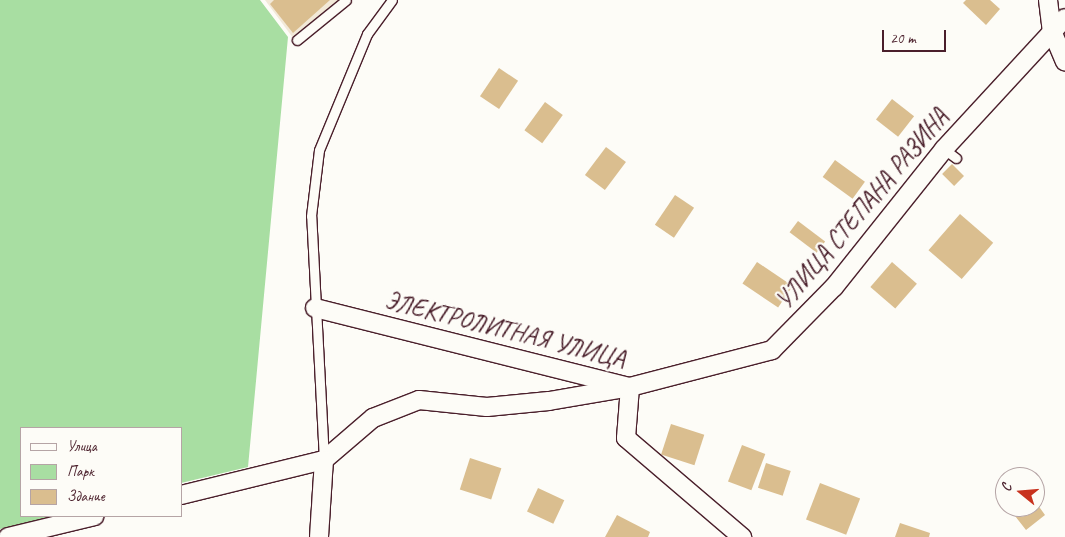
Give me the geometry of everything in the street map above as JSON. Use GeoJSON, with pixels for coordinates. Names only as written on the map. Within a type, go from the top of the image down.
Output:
{"type":"FeatureCollection","features":[{"type":"Feature","properties":{"kind":"street"},"geometry":{"type":"LineString","coordinates":[[1048,0],[1052,30],[1065,61]]}},
{"type":"Feature","properties":{"kind":"street","name":"УЛИЦА СТЕПАНА РАЗИНА"},"geometry":{"type":"LineString","coordinates":[[182,495],[324,460],[373,418],[419,400],[487,407],[630,387],[772,350],[834,287],[950,154],[1052,30],[1065,18]]}},
{"type":"Feature","properties":{"kind":"street","name":"ЭЛЕКТРОЛИТНАЯ УЛИЦА"},"geometry":{"type":"LineString","coordinates":[[315,308],[630,387],[626,438],[742,537]]}},
{"type":"Feature","properties":{"kind":"street"},"geometry":{"type":"LineString","coordinates":[[319,537],[324,460]]}},
{"type":"Feature","properties":{"kind":"street"},"geometry":{"type":"LineString","coordinates":[[8,537],[91,517]]}},
{"type":"Feature","properties":{"kind":"lane"},"geometry":{"type":"LineString","coordinates":[[297,40],[346,0]]}},
{"type":"Feature","properties":{"kind":"lane"},"geometry":{"type":"LineString","coordinates":[[324,460],[311,216],[319,150],[366,34],[392,0]]}},
{"type":"Feature","properties":{"kind":"shaded area"},"geometry":{"type":"Polygon","coordinates":[[[265,0],[349,0],[299,46],[265,0]]]}},
{"type":"Feature","properties":{"kind":"green space"},"geometry":{"type":"Polygon","coordinates":[[[0,0],[260,0],[288,37],[248,467],[182,483],[182,427],[20,427],[20,517],[49,517],[0,529],[0,0]]]}},
{"type":"Feature","properties":{"kind":"building"},"geometry":{"type":"Polygon","coordinates":[[[274,0],[330,0],[293,33],[270,4],[274,0]]]}},
{"type":"Feature","properties":{"kind":"building"},"geometry":{"type":"Polygon","coordinates":[[[966,0],[990,0],[1000,9],[986,25],[963,3],[966,0]]]}},
{"type":"Feature","properties":{"kind":"building"},"geometry":{"type":"Polygon","coordinates":[[[499,68],[518,81],[499,109],[480,96],[499,68]]]}},
{"type":"Feature","properties":{"kind":"building"},"geometry":{"type":"Polygon","coordinates":[[[892,99],[914,116],[898,137],[876,119],[892,99]]]}},
{"type":"Feature","properties":{"kind":"building"},"geometry":{"type":"Polygon","coordinates":[[[545,102],[563,115],[542,143],[524,130],[545,102]]]}},
{"type":"Feature","properties":{"kind":"building"},"geometry":{"type":"Polygon","coordinates":[[[606,147],[626,162],[605,190],[585,175],[606,147]]]}},
{"type":"Feature","properties":{"kind":"building"},"geometry":{"type":"Polygon","coordinates":[[[835,160],[865,182],[853,199],[823,177],[835,160]]]}},
{"type":"Feature","properties":{"kind":"building"},"geometry":{"type":"Polygon","coordinates":[[[952,164],[964,176],[954,186],[942,174],[952,164]]]}},
{"type":"Feature","properties":{"kind":"building"},"geometry":{"type":"Polygon","coordinates":[[[675,195],[694,208],[674,238],[655,225],[675,195]]]}},
{"type":"Feature","properties":{"kind":"building"},"geometry":{"type":"Polygon","coordinates":[[[960,214],[993,243],[962,279],[929,250],[960,214]]]}},
{"type":"Feature","properties":{"kind":"building"},"geometry":{"type":"Polygon","coordinates":[[[798,221],[825,241],[817,253],[790,232],[798,221]]]}},
{"type":"Feature","properties":{"kind":"building"},"geometry":{"type":"Polygon","coordinates":[[[757,262],[793,286],[778,308],[742,284],[757,262]]]}},
{"type":"Feature","properties":{"kind":"building"},"geometry":{"type":"Polygon","coordinates":[[[892,262],[917,284],[895,309],[870,287],[892,262]]]}},
{"type":"Feature","properties":{"kind":"building"},"geometry":{"type":"Polygon","coordinates":[[[671,424],[704,435],[694,465],[661,454],[671,424]]]}},
{"type":"Feature","properties":{"kind":"building"},"geometry":{"type":"Polygon","coordinates":[[[742,445],[765,454],[751,490],[728,481],[742,445]]]}},
{"type":"Feature","properties":{"kind":"building"},"geometry":{"type":"Polygon","coordinates":[[[470,458],[501,468],[491,500],[460,489],[470,458]]]}},
{"type":"Feature","properties":{"kind":"building"},"geometry":{"type":"Polygon","coordinates":[[[766,463],[791,471],[783,496],[758,488],[766,463]]]}},
{"type":"Feature","properties":{"kind":"building"},"geometry":{"type":"Polygon","coordinates":[[[820,483],[860,498],[846,535],[806,519],[820,483]]]}},
{"type":"Feature","properties":{"kind":"building"},"geometry":{"type":"Polygon","coordinates":[[[538,488],[564,500],[553,524],[527,512],[538,488]]]}},
{"type":"Feature","properties":{"kind":"building"},"geometry":{"type":"Polygon","coordinates":[[[617,515],[650,532],[648,537],[605,537],[617,515]]]}},
{"type":"Feature","properties":{"kind":"building"},"geometry":{"type":"Polygon","coordinates":[[[1016,517],[1042,517],[1026,530],[1016,517]]]}},
{"type":"Feature","properties":{"kind":"building"},"geometry":{"type":"Polygon","coordinates":[[[900,523],[930,533],[929,537],[895,537],[900,523]]]}}]}
